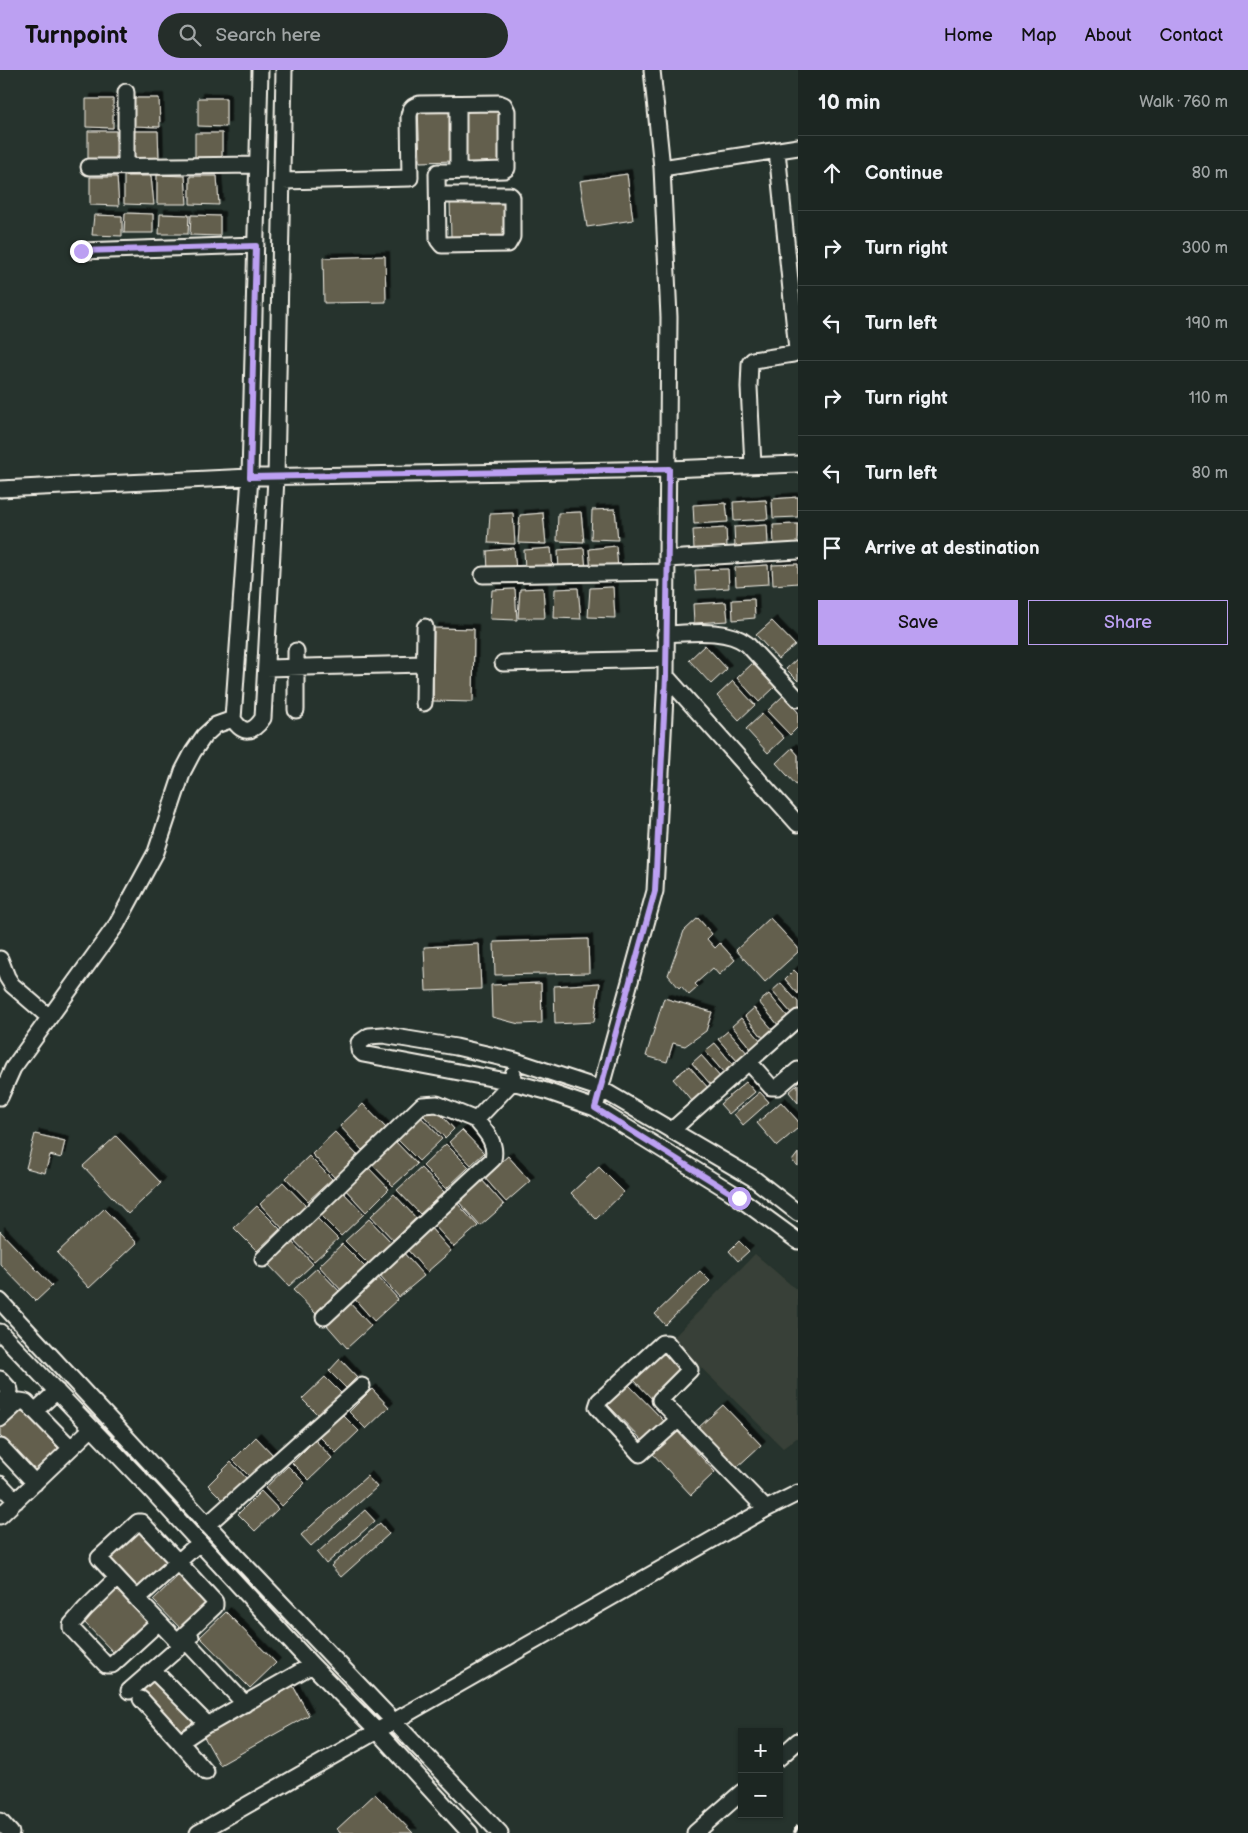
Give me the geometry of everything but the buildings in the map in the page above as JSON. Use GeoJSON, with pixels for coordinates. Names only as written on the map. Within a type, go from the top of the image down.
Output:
{"type":"FeatureCollection","features":[{"type":"Feature","properties":{"kind":"street"},"geometry":{"type":"LineString","coordinates":[[260,70],[250,477],[233,719],[237,726],[249,730],[254,729],[263,718],[266,668],[276,478],[284,70]]}},
{"type":"Feature","properties":{"kind":"street"},"geometry":{"type":"LineString","coordinates":[[595,1108],[655,891],[666,676],[669,317],[662,168],[652,70]]}},
{"type":"Feature","properties":{"kind":"street"},"geometry":{"type":"LineString","coordinates":[[126,92],[126,167]]}},
{"type":"Feature","properties":{"kind":"street"},"geometry":{"type":"LineString","coordinates":[[410,178],[410,110],[414,106],[420,104],[504,105],[507,111],[507,168],[504,170],[440,171],[437,174],[438,240],[442,245],[510,243],[512,237],[512,197],[510,195],[438,195]]}},
{"type":"Feature","properties":{"kind":"street"},"geometry":{"type":"LineString","coordinates":[[458,104],[458,171]]}},
{"type":"Feature","properties":{"kind":"street"},"geometry":{"type":"LineString","coordinates":[[662,168],[798,147]]}},
{"type":"Feature","properties":{"kind":"street"},"geometry":{"type":"LineString","coordinates":[[753,466],[749,387],[750,363],[753,360],[793,354],[796,352],[797,347],[778,151]]}},
{"type":"Feature","properties":{"kind":"street"},"geometry":{"type":"LineString","coordinates":[[89,167],[257,165]]}},
{"type":"Feature","properties":{"kind":"street"},"geometry":{"type":"LineString","coordinates":[[282,181],[437,179]]}},
{"type":"Feature","properties":{"kind":"street"},"geometry":{"type":"LineString","coordinates":[[81,251],[256,246]]}},
{"type":"Feature","properties":{"kind":"street"},"geometry":{"type":"LineString","coordinates":[[0,488],[250,477],[669,469],[798,464]]}},
{"type":"Feature","properties":{"kind":"street"},"geometry":{"type":"LineString","coordinates":[[483,574],[667,565],[798,551]]}},
{"type":"Feature","properties":{"kind":"street"},"geometry":{"type":"LineString","coordinates":[[424,702],[425,627]]}},
{"type":"Feature","properties":{"kind":"street"},"geometry":{"type":"LineString","coordinates":[[665,634],[694,633],[740,638],[748,644],[798,699]]}},
{"type":"Feature","properties":{"kind":"street"},"geometry":{"type":"LineString","coordinates":[[296,651],[296,710]]}},
{"type":"Feature","properties":{"kind":"street"},"geometry":{"type":"LineString","coordinates":[[503,663],[666,658]]}},
{"type":"Feature","properties":{"kind":"street"},"geometry":{"type":"LineString","coordinates":[[266,668],[424,664]]}},
{"type":"Feature","properties":{"kind":"street"},"geometry":{"type":"LineString","coordinates":[[666,676],[798,824]]}},
{"type":"Feature","properties":{"kind":"street"},"geometry":{"type":"LineString","coordinates":[[0,1097],[6,1070],[49,1017],[117,924],[161,840],[183,771],[193,752],[204,736],[216,725],[233,719]]}},
{"type":"Feature","properties":{"kind":"street"},"geometry":{"type":"LineString","coordinates":[[0,960],[12,985],[49,1017]]}},
{"type":"Feature","properties":{"kind":"street"},"geometry":{"type":"LineString","coordinates":[[672,1130],[798,1018]]}},
{"type":"Feature","properties":{"kind":"street"},"geometry":{"type":"LineString","coordinates":[[798,1213],[753,1178],[601,1089],[516,1061],[456,1047],[383,1035],[369,1036],[359,1043],[358,1048],[363,1054],[512,1082],[546,1091],[595,1108],[739,1198],[798,1241]]}},
{"type":"Feature","properties":{"kind":"street"},"geometry":{"type":"LineString","coordinates":[[476,1120],[512,1082],[516,1061]]}},
{"type":"Feature","properties":{"kind":"street"},"geometry":{"type":"LineString","coordinates":[[749,1062],[774,1088],[778,1087],[798,1070]]}},
{"type":"Feature","properties":{"kind":"street"},"geometry":{"type":"LineString","coordinates":[[263,1259],[422,1105],[436,1104],[476,1120],[490,1137],[496,1150],[493,1159],[324,1317]]}},
{"type":"Feature","properties":{"kind":"street"},"geometry":{"type":"LineString","coordinates":[[739,1198],[753,1178]]}},
{"type":"Feature","properties":{"kind":"street"},"geometry":{"type":"LineString","coordinates":[[0,1300],[207,1525],[500,1833]]}},
{"type":"Feature","properties":{"kind":"street"},"geometry":{"type":"LineString","coordinates":[[0,1332],[200,1543],[312,1666],[377,1731],[470,1833]]}},
{"type":"Feature","properties":{"kind":"street"},"geometry":{"type":"LineString","coordinates":[[679,1419],[643,1454],[640,1454],[597,1406],[599,1401],[655,1350],[666,1343],[690,1368],[689,1372],[660,1400],[679,1419],[766,1509]]}},
{"type":"Feature","properties":{"kind":"street"},"geometry":{"type":"LineString","coordinates":[[0,1379],[10,1390],[9,1395],[0,1403]]}},
{"type":"Feature","properties":{"kind":"street"},"geometry":{"type":"LineString","coordinates":[[207,1525],[362,1386]]}},
{"type":"Feature","properties":{"kind":"street"},"geometry":{"type":"LineString","coordinates":[[35,1411],[57,1391]]}},
{"type":"Feature","properties":{"kind":"street"},"geometry":{"type":"LineString","coordinates":[[0,1419],[20,1401],[26,1402],[71,1448]]}},
{"type":"Feature","properties":{"kind":"street"},"geometry":{"type":"LineString","coordinates":[[0,1516],[92,1428]]}},
{"type":"Feature","properties":{"kind":"street"},"geometry":{"type":"LineString","coordinates":[[1,1447],[35,1483]]}},
{"type":"Feature","properties":{"kind":"street"},"geometry":{"type":"LineString","coordinates":[[0,1484],[16,1501]]}},
{"type":"Feature","properties":{"kind":"street"},"geometry":{"type":"LineString","coordinates":[[198,1833],[766,1509],[798,1493]]}},
{"type":"Feature","properties":{"kind":"street"},"geometry":{"type":"LineString","coordinates":[[138,1522],[141,1522],[214,1600],[215,1606],[181,1638],[174,1638],[117,1578],[100,1560],[99,1556],[138,1522]]}},
{"type":"Feature","properties":{"kind":"street"},"geometry":{"type":"LineString","coordinates":[[137,1599],[200,1543]]}},
{"type":"Feature","properties":{"kind":"street"},"geometry":{"type":"LineString","coordinates":[[117,1578],[70,1625],[106,1665],[112,1665],[159,1622]]}},
{"type":"Feature","properties":{"kind":"street"},"geometry":{"type":"LineString","coordinates":[[206,1772],[135,1695],[153,1670],[214,1618]]}},
{"type":"Feature","properties":{"kind":"street"},"geometry":{"type":"LineString","coordinates":[[186,1641],[245,1704]]}},
{"type":"Feature","properties":{"kind":"street"},"geometry":{"type":"LineString","coordinates":[[180,1742],[207,1724],[312,1666]]}},
{"type":"Feature","properties":{"kind":"street"},"geometry":{"type":"LineString","coordinates":[[153,1670],[207,1724]]}},
{"type":"Feature","properties":{"kind":"street"},"geometry":{"type":"LineString","coordinates":[[783,1754],[798,1741]]}},
{"type":"Feature","properties":{"kind":"street"},"geometry":{"type":"LineString","coordinates":[[696,1833],[738,1796]]}},
{"type":"Feature","properties":{"kind":"street"},"geometry":{"type":"LineString","coordinates":[[0,1821],[11,1833]]}},
{"type":"Feature","properties":{"kind":"shaded area"},"geometry":{"type":"Polygon","coordinates":[[[755,1254],[798,1291],[798,1437],[783,1448],[672,1339],[755,1254]]]}},
{"type":"Feature","properties":{"kind":"railway"},"geometry":{"type":"LineString","coordinates":[[794,1833],[798,1825]]}},
{"type":"Feature","properties":{"kind":"route"},"geometry":{"type":"LineString","coordinates":[[81,251],[256,246],[250,477],[669,469],[665,634],[666,676],[655,891],[595,1108],[739,1198]]}}]}
